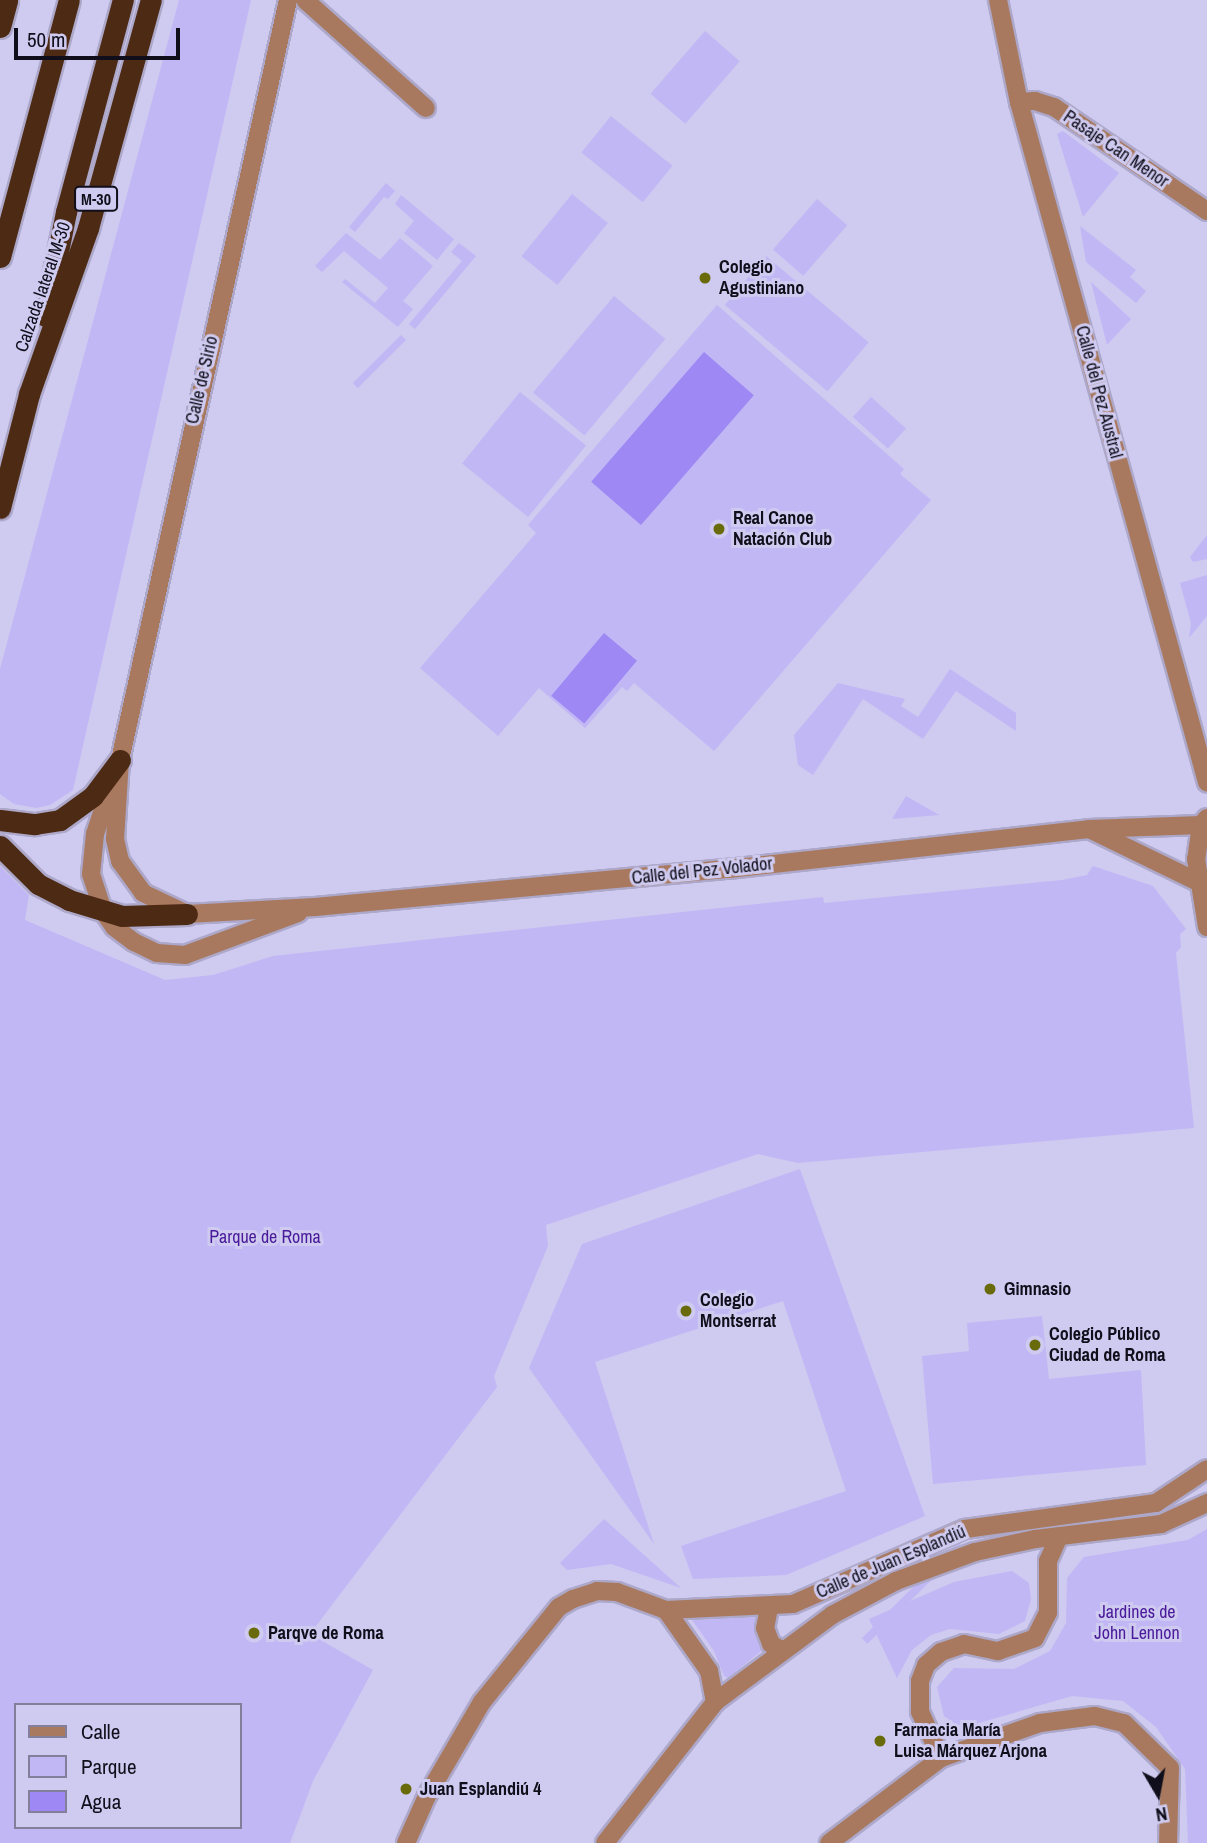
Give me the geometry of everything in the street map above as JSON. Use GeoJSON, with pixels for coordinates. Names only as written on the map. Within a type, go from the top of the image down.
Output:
{"type":"FeatureCollection","features":[{"type":"Feature","properties":{"kind":"highway"},"geometry":{"type":"LineString","coordinates":[[0,27],[7,0]]}},
{"type":"Feature","properties":{"kind":"highway"},"geometry":{"type":"LineString","coordinates":[[0,257],[69,0]]}},
{"type":"Feature","properties":{"kind":"highway"},"geometry":{"type":"LineString","coordinates":[[29,394],[66,212],[123,0]]}},
{"type":"Feature","properties":{"kind":"highway","name":"Calzada lateral M-30"},"geometry":{"type":"LineString","coordinates":[[0,508],[29,394],[88,228],[151,0]]}},
{"type":"Feature","properties":{"kind":"highway"},"geometry":{"type":"LineString","coordinates":[[0,820],[35,824],[60,820],[93,796],[120,760]]}},
{"type":"Feature","properties":{"kind":"highway"},"geometry":{"type":"LineString","coordinates":[[0,846],[38,884],[103,911],[122,916],[187,914]]}},
{"type":"Feature","properties":{"kind":"street","name":"Calle de Sirio"},"geometry":{"type":"LineString","coordinates":[[103,911],[94,887],[91,856],[120,760],[288,0]]}},
{"type":"Feature","properties":{"kind":"street"},"geometry":{"type":"LineString","coordinates":[[305,0],[426,107]]}},
{"type":"Feature","properties":{"kind":"street","name":"Calle del Pez Austral"},"geometry":{"type":"LineString","coordinates":[[998,0],[1020,102],[1207,782]]}},
{"type":"Feature","properties":{"kind":"street","name":"Pasaje Can Menor"},"geometry":{"type":"LineString","coordinates":[[1020,102],[1035,101],[1054,107],[1207,211]]}},
{"type":"Feature","properties":{"kind":"street","name":"Calle de Sirio"},"geometry":{"type":"LineString","coordinates":[[120,760],[114,825],[120,861],[143,893],[187,914]]}},
{"type":"Feature","properties":{"kind":"street"},"geometry":{"type":"LineString","coordinates":[[1204,821],[1203,890],[1207,927]]}},
{"type":"Feature","properties":{"kind":"street","name":"Calle del Pez Volador"},"geometry":{"type":"LineString","coordinates":[[187,914],[315,907],[714,871],[1089,829],[1204,821]]}},
{"type":"Feature","properties":{"kind":"street"},"geometry":{"type":"LineString","coordinates":[[1089,829],[1203,890]]}},
{"type":"Feature","properties":{"kind":"street","name":"Calle del Pez Volador"},"geometry":{"type":"LineString","coordinates":[[103,911],[114,928],[134,942],[157,953],[185,955],[315,907]]}},
{"type":"Feature","properties":{"kind":"street","name":"Calle de Juan Esplandiú"},"geometry":{"type":"LineString","coordinates":[[406,1843],[427,1796],[482,1702],[559,1607],[597,1591],[630,1595],[666,1610],[769,1608],[793,1604],[965,1529],[1015,1520],[1156,1503],[1207,1469]]}},
{"type":"Feature","properties":{"kind":"street","name":"Calle de Juan Esplandiú"},"geometry":{"type":"LineString","coordinates":[[605,1843],[715,1702],[832,1615],[896,1581],[975,1552],[1035,1539],[1161,1524],[1207,1503]]}},
{"type":"Feature","properties":{"kind":"street"},"geometry":{"type":"LineString","coordinates":[[1015,1520],[1035,1539],[1048,1561]]}},
{"type":"Feature","properties":{"kind":"street"},"geometry":{"type":"LineString","coordinates":[[941,1758],[920,1712],[920,1681],[926,1665],[941,1652],[964,1644],[998,1651],[1035,1638],[1048,1613],[1048,1561],[1059,1536]]}},
{"type":"Feature","properties":{"kind":"street"},"geometry":{"type":"LineString","coordinates":[[769,1608],[765,1628],[771,1644],[782,1650]]}},
{"type":"Feature","properties":{"kind":"street"},"geometry":{"type":"LineString","coordinates":[[666,1610],[709,1671],[715,1702]]}},
{"type":"Feature","properties":{"kind":"street"},"geometry":{"type":"LineString","coordinates":[[829,1843],[941,1758],[1040,1723],[1095,1716],[1124,1723],[1170,1768],[1168,1843]]}},
{"type":"Feature","properties":{"kind":"green space"},"geometry":{"type":"Polygon","coordinates":[[[179,0],[251,0],[73,790],[50,805],[36,808],[14,804],[0,794],[0,669],[179,0]]]}},
{"type":"Feature","properties":{"kind":"green space"},"geometry":{"type":"Polygon","coordinates":[[[705,31],[740,61],[685,124],[651,94],[705,31]]]}},
{"type":"Feature","properties":{"kind":"green space"},"geometry":{"type":"Polygon","coordinates":[[[611,116],[672,166],[643,202],[581,153],[611,116]]]}},
{"type":"Feature","properties":{"kind":"green space"},"geometry":{"type":"Polygon","coordinates":[[[1063,131],[1119,173],[1083,217],[1057,134],[1063,131]]]}},
{"type":"Feature","properties":{"kind":"green space"},"geometry":{"type":"Polygon","coordinates":[[[386,183],[395,191],[388,199],[384,197],[355,232],[349,227],[386,183]]]}},
{"type":"Feature","properties":{"kind":"green space"},"geometry":{"type":"Polygon","coordinates":[[[572,194],[608,223],[557,285],[522,256],[572,194]]]}},
{"type":"Feature","properties":{"kind":"green space"},"geometry":{"type":"Polygon","coordinates":[[[401,195],[454,239],[437,260],[404,233],[414,221],[395,204],[401,195]]]}},
{"type":"Feature","properties":{"kind":"green space"},"geometry":{"type":"Polygon","coordinates":[[[817,199],[847,225],[803,276],[773,250],[817,199]]]}},
{"type":"Feature","properties":{"kind":"green space"},"geometry":{"type":"Polygon","coordinates":[[[1080,226],[1136,270],[1130,277],[1146,291],[1136,303],[1086,262],[1080,226]]]}},
{"type":"Feature","properties":{"kind":"green space"},"geometry":{"type":"Polygon","coordinates":[[[346,233],[380,260],[400,238],[433,266],[403,301],[413,309],[398,327],[342,282],[345,279],[375,303],[388,288],[344,251],[322,272],[315,266],[346,233]]]}},
{"type":"Feature","properties":{"kind":"green space"},"geometry":{"type":"Polygon","coordinates":[[[459,243],[476,256],[415,329],[409,324],[462,261],[451,252],[459,243]]]}},
{"type":"Feature","properties":{"kind":"green space"},"geometry":{"type":"Polygon","coordinates":[[[766,256],[869,342],[828,391],[725,305],[766,256]]]}},
{"type":"Feature","properties":{"kind":"green space"},"geometry":{"type":"Polygon","coordinates":[[[1091,282],[1131,319],[1107,345],[1091,282]]]}},
{"type":"Feature","properties":{"kind":"green space"},"geometry":{"type":"Polygon","coordinates":[[[614,296],[665,339],[584,436],[533,393],[614,296]]]}},
{"type":"Feature","properties":{"kind":"green space","name":"Real Canoe Natación Club"},"geometry":{"type":"Polygon","coordinates":[[[717,305],[904,469],[900,474],[931,500],[714,751],[634,683],[627,691],[622,687],[585,728],[539,688],[498,736],[420,668],[536,533],[528,525],[717,305]]]}},
{"type":"Feature","properties":{"kind":"green space"},"geometry":{"type":"Polygon","coordinates":[[[401,335],[406,340],[358,388],[353,383],[401,335]]]}},
{"type":"Feature","properties":{"kind":"green space"},"geometry":{"type":"Polygon","coordinates":[[[520,392],[586,445],[528,517],[462,463],[520,392]]]}},
{"type":"Feature","properties":{"kind":"green space"},"geometry":{"type":"Polygon","coordinates":[[[871,397],[906,428],[888,449],[853,417],[871,397]]]}},
{"type":"Feature","properties":{"kind":"green space"},"geometry":{"type":"Polygon","coordinates":[[[1207,535],[1207,559],[1193,562],[1190,557],[1207,535]]]}},
{"type":"Feature","properties":{"kind":"green space"},"geometry":{"type":"Polygon","coordinates":[[[1207,575],[1207,616],[1189,638],[1191,623],[1180,583],[1207,575]]]}},
{"type":"Feature","properties":{"kind":"green space"},"geometry":{"type":"Polygon","coordinates":[[[950,669],[1016,713],[1016,731],[956,691],[923,739],[863,699],[813,775],[798,765],[794,735],[838,683],[905,699],[901,706],[918,717],[950,669]]]}},
{"type":"Feature","properties":{"kind":"green space"},"geometry":{"type":"Polygon","coordinates":[[[906,796],[939,815],[892,819],[906,796]]]}},
{"type":"Feature","properties":{"kind":"green space","name":"Parque de Roma"},"geometry":{"type":"Polygon","coordinates":[[[0,866],[29,895],[25,920],[165,980],[213,975],[273,956],[823,897],[824,903],[1062,880],[1087,875],[1093,866],[1153,886],[1186,929],[1180,934],[1181,947],[1176,953],[1194,1128],[798,1163],[758,1154],[546,1225],[548,1246],[494,1376],[497,1387],[310,1634],[373,1670],[313,1781],[290,1843],[0,1843],[0,866]]]}},
{"type":"Feature","properties":{"kind":"green space"},"geometry":{"type":"Polygon","coordinates":[[[800,1169],[925,1516],[786,1575],[693,1579],[681,1546],[846,1491],[783,1301],[595,1362],[654,1544],[529,1368],[582,1244],[800,1169]]]}},
{"type":"Feature","properties":{"kind":"green space"},"geometry":{"type":"Polygon","coordinates":[[[1042,1316],[1049,1379],[1141,1370],[1146,1465],[933,1484],[922,1356],[969,1351],[967,1323],[1042,1316]]]}},
{"type":"Feature","properties":{"kind":"green space"},"geometry":{"type":"Polygon","coordinates":[[[1156,1510],[1158,1516],[1043,1530],[1040,1527],[1156,1510]]]}},
{"type":"Feature","properties":{"kind":"green space"},"geometry":{"type":"Polygon","coordinates":[[[604,1519],[681,1588],[611,1564],[567,1570],[560,1563],[604,1519]]]}},
{"type":"Feature","properties":{"kind":"green space","name":"Jardines de John Lennon"},"geometry":{"type":"Polygon","coordinates":[[[1207,1529],[1207,1843],[1188,1843],[1185,1769],[1156,1727],[1123,1701],[1072,1696],[972,1725],[957,1725],[944,1716],[937,1687],[954,1668],[1014,1669],[1050,1651],[1066,1623],[1067,1578],[1084,1557],[1188,1540],[1207,1529]]]}},
{"type":"Feature","properties":{"kind":"green space"},"geometry":{"type":"Polygon","coordinates":[[[958,1542],[964,1548],[867,1644],[862,1638],[958,1542]]]}},
{"type":"Feature","properties":{"kind":"green space"},"geometry":{"type":"Polygon","coordinates":[[[1012,1571],[1029,1583],[1031,1599],[1025,1621],[999,1634],[950,1629],[931,1635],[912,1650],[897,1678],[869,1619],[954,1582],[1012,1571]]]}},
{"type":"Feature","properties":{"kind":"green space"},"geometry":{"type":"Polygon","coordinates":[[[755,1617],[765,1648],[728,1678],[724,1676],[714,1651],[692,1620],[755,1617]]]}},
{"type":"Feature","properties":{"kind":"water"},"geometry":{"type":"Polygon","coordinates":[[[704,352],[754,395],[641,525],[591,482],[704,352]]]}},
{"type":"Feature","properties":{"kind":"water"},"geometry":{"type":"Polygon","coordinates":[[[604,633],[637,661],[584,723],[551,696],[604,633]]]}},
{"type":"Feature","properties":{"kind":"place","name":"Colegio Agustiniano"},"geometry":{"type":"Point","coordinates":[705,278]}},
{"type":"Feature","properties":{"kind":"place","name":"Real Canoe Natación Club"},"geometry":{"type":"Point","coordinates":[719,529]}},
{"type":"Feature","properties":{"kind":"place","name":"Gimnasio"},"geometry":{"type":"Point","coordinates":[990,1289]}},
{"type":"Feature","properties":{"kind":"place","name":"Colegio Montserrat"},"geometry":{"type":"Point","coordinates":[686,1311]}},
{"type":"Feature","properties":{"kind":"place","name":"Colegio Público Ciudad de Roma"},"geometry":{"type":"Point","coordinates":[1035,1345]}},
{"type":"Feature","properties":{"kind":"place","name":"Parqve de Roma"},"geometry":{"type":"Point","coordinates":[254,1633]}},
{"type":"Feature","properties":{"kind":"place","name":"Farmacia María Luisa Márquez Arjona"},"geometry":{"type":"Point","coordinates":[880,1741]}},
{"type":"Feature","properties":{"kind":"place","name":"Juan Esplandiú 4"},"geometry":{"type":"Point","coordinates":[406,1789]}}]}
